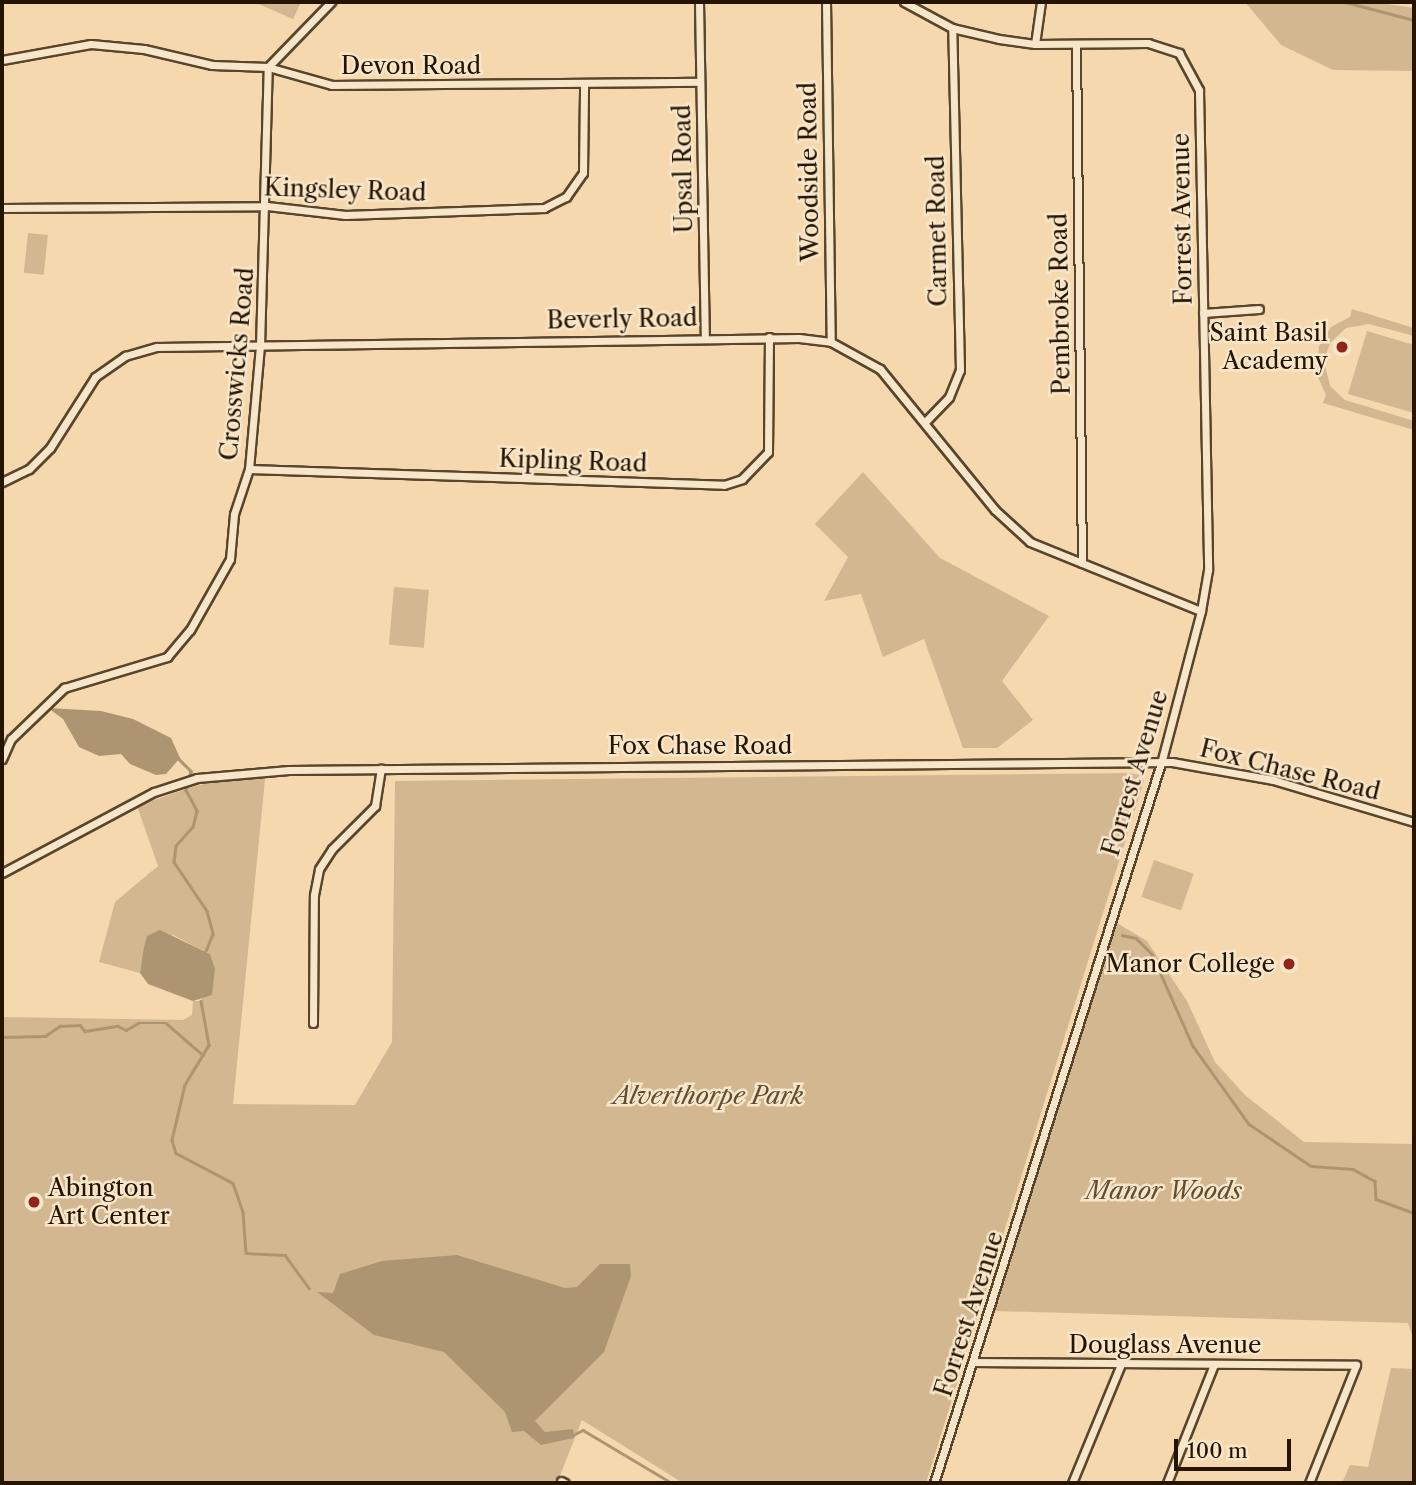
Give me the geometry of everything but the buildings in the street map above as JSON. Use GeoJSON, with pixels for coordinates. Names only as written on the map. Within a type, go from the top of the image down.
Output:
{"type":"FeatureCollection","features":[{"type":"Feature","properties":{"kind":"street"},"geometry":{"type":"LineString","coordinates":[[268,67],[331,2]]}},
{"type":"Feature","properties":{"kind":"street","name":"Upsal Road"},"geometry":{"type":"LineString","coordinates":[[699,2],[705,337]]}},
{"type":"Feature","properties":{"kind":"street","name":"Woodside Road"},"geometry":{"type":"LineString","coordinates":[[827,2],[831,342]]}},
{"type":"Feature","properties":{"kind":"street"},"geometry":{"type":"LineString","coordinates":[[904,2],[952,28],[1035,44],[1076,45]]}},
{"type":"Feature","properties":{"kind":"street"},"geometry":{"type":"LineString","coordinates":[[1035,44],[1041,2]]}},
{"type":"Feature","properties":{"kind":"street","name":"Carmet Road"},"geometry":{"type":"LineString","coordinates":[[926,421],[949,397],[960,370],[952,28]]}},
{"type":"Feature","properties":{"kind":"street","name":"Forrest Avenue"},"geometry":{"type":"LineString","coordinates":[[934,1483],[1161,763],[1201,611],[1208,570],[1199,90],[1179,53],[1148,43],[1076,45]]}},
{"type":"Feature","properties":{"kind":"street","name":"Devon Road"},"geometry":{"type":"LineString","coordinates":[[2,60],[91,44],[144,49],[212,65],[268,67],[332,85],[700,82]]}},
{"type":"Feature","properties":{"kind":"street","name":"Pembroke Road"},"geometry":{"type":"LineString","coordinates":[[1076,45],[1082,563]]}},
{"type":"Feature","properties":{"kind":"street","name":"Crosswicks Road"},"geometry":{"type":"LineString","coordinates":[[2,759],[20,730],[64,688],[167,657],[190,630],[230,559],[234,514],[249,469],[260,346],[267,206],[268,67]]}},
{"type":"Feature","properties":{"kind":"street","name":"Kingsley Road"},"geometry":{"type":"LineString","coordinates":[[2,208],[267,206],[345,215],[544,208],[566,197],[583,173],[584,85]]}},
{"type":"Feature","properties":{"kind":"street"},"geometry":{"type":"LineString","coordinates":[[1203,313],[1259,309]]}},
{"type":"Feature","properties":{"kind":"street","name":"Beverly Road"},"geometry":{"type":"LineString","coordinates":[[2,482],[41,459],[95,377],[125,356],[157,347],[705,337],[769,337],[831,342],[880,369],[926,421],[1013,529],[1030,542],[1201,611]]}},
{"type":"Feature","properties":{"kind":"street","name":"Kipling Road"},"geometry":{"type":"LineString","coordinates":[[249,469],[724,485],[742,479],[768,452],[769,337]]}},
{"type":"Feature","properties":{"kind":"street","name":"Fox Chase Road"},"geometry":{"type":"LineString","coordinates":[[2,873],[153,792],[197,778],[268,771],[1161,763],[1235,771],[1414,822]]}},
{"type":"Feature","properties":{"kind":"street"},"geometry":{"type":"LineString","coordinates":[[313,1023],[314,895],[319,869],[332,849],[375,806],[381,768]]}},
{"type":"Feature","properties":{"kind":"street","name":"Douglass Avenue"},"geometry":{"type":"LineString","coordinates":[[974,1362],[1356,1365],[1309,1483]]}},
{"type":"Feature","properties":{"kind":"street"},"geometry":{"type":"LineString","coordinates":[[1072,1483],[1121,1364]]}},
{"type":"Feature","properties":{"kind":"street"},"geometry":{"type":"LineString","coordinates":[[1167,1483],[1214,1364]]}},
{"type":"Feature","properties":{"kind":"green space"},"geometry":{"type":"Polygon","coordinates":[[[254,2],[301,2],[293,19],[254,2]]]}},
{"type":"Feature","properties":{"kind":"green space"},"geometry":{"type":"Polygon","coordinates":[[[1245,2],[1374,2],[1414,8],[1414,71],[1333,70],[1281,45],[1245,2]]]}},
{"type":"Feature","properties":{"kind":"green space"},"geometry":{"type":"Polygon","coordinates":[[[28,233],[48,235],[44,275],[24,273],[28,233]]]}},
{"type":"Feature","properties":{"kind":"green space"},"geometry":{"type":"Polygon","coordinates":[[[1352,309],[1414,328],[1414,336],[1369,324],[1346,328],[1330,343],[1324,361],[1330,386],[1345,400],[1414,421],[1414,430],[1323,403],[1326,395],[1316,373],[1319,346],[1331,327],[1350,317],[1352,309]]]}},
{"type":"Feature","properties":{"kind":"green space"},"geometry":{"type":"Polygon","coordinates":[[[1367,331],[1414,345],[1414,413],[1348,394],[1367,331]]]}},
{"type":"Feature","properties":{"kind":"green space"},"geometry":{"type":"Polygon","coordinates":[[[863,472],[940,558],[1049,616],[1002,681],[1033,720],[997,748],[963,748],[924,639],[883,657],[861,594],[824,601],[848,557],[815,524],[863,472]]]}},
{"type":"Feature","properties":{"kind":"green space"},"geometry":{"type":"Polygon","coordinates":[[[394,587],[429,590],[424,648],[389,645],[394,587]]]}},
{"type":"Feature","properties":{"kind":"green space","name":"Alverthorpe Park"},"geometry":{"type":"Polygon","coordinates":[[[1140,775],[1144,781],[926,1483],[683,1483],[582,1420],[557,1483],[2,1483],[2,1017],[183,1020],[192,1015],[193,1001],[201,1001],[210,954],[173,935],[147,937],[140,973],[99,962],[115,902],[158,866],[137,806],[195,786],[229,779],[265,779],[233,1104],[355,1105],[392,1042],[395,781],[1140,775]]]}},
{"type":"Feature","properties":{"kind":"green space"},"geometry":{"type":"Polygon","coordinates":[[[1154,860],[1194,874],[1181,911],[1141,897],[1154,860]]]}},
{"type":"Feature","properties":{"kind":"green space","name":"Manor Woods"},"geometry":{"type":"Polygon","coordinates":[[[1117,923],[1147,941],[1187,1001],[1215,1062],[1246,1096],[1304,1142],[1414,1144],[1414,1342],[1408,1323],[995,1311],[1117,923]]]}},
{"type":"Feature","properties":{"kind":"green space"},"geometry":{"type":"Polygon","coordinates":[[[1391,1368],[1414,1369],[1414,1483],[1342,1483],[1350,1465],[1368,1467],[1391,1368]]]}},
{"type":"Feature","properties":{"kind":"shaded area"},"geometry":{"type":"Polygon","coordinates":[[[48,708],[101,711],[133,719],[171,738],[180,758],[166,774],[156,775],[130,764],[121,754],[99,756],[79,747],[63,719],[48,708]]]}},
{"type":"Feature","properties":{"kind":"shaded area"},"geometry":{"type":"Polygon","coordinates":[[[160,930],[210,954],[215,969],[212,995],[193,1001],[148,984],[140,973],[144,947],[147,936],[160,930]]]}},
{"type":"Feature","properties":{"kind":"shaded area"},"geometry":{"type":"Polygon","coordinates":[[[457,1255],[565,1288],[577,1287],[600,1264],[630,1264],[631,1276],[604,1352],[535,1421],[545,1432],[573,1429],[574,1438],[541,1445],[524,1431],[512,1432],[505,1412],[444,1352],[374,1335],[317,1292],[333,1293],[340,1274],[382,1261],[457,1255]]]}},
{"type":"Feature","properties":{"kind":"waterway"},"geometry":{"type":"LineString","coordinates":[[1345,2],[1414,20]]}},
{"type":"Feature","properties":{"kind":"waterway"},"geometry":{"type":"LineString","coordinates":[[177,757],[191,771],[186,790],[197,811],[193,827],[176,846],[174,862],[207,911],[213,934],[206,951]]}},
{"type":"Feature","properties":{"kind":"waterway"},"geometry":{"type":"LineString","coordinates":[[1122,935],[1136,938],[1152,954],[1193,1046],[1249,1124],[1311,1166],[1353,1169],[1375,1181],[1376,1199],[1414,1213]]}},
{"type":"Feature","properties":{"kind":"waterway"},"geometry":{"type":"LineString","coordinates":[[201,1001],[209,1045],[185,1085],[172,1140],[176,1153],[233,1183],[243,1212],[246,1253],[285,1255],[309,1288]]}},
{"type":"Feature","properties":{"kind":"waterway"},"geometry":{"type":"LineString","coordinates":[[2,1037],[45,1036],[60,1026],[80,1025],[85,1031],[118,1026],[126,1030],[138,1023],[166,1023],[203,1055]]}},
{"type":"Feature","properties":{"kind":"waterway"},"geometry":{"type":"LineString","coordinates":[[573,1435],[583,1430],[672,1483]]}},
{"type":"Feature","properties":{"kind":"place","name":"Saint Basil Academy"},"geometry":{"type":"Point","coordinates":[1342,347]}},
{"type":"Feature","properties":{"kind":"place","name":"Manor College"},"geometry":{"type":"Point","coordinates":[1289,964]}},
{"type":"Feature","properties":{"kind":"place","name":"Abington Art Center"},"geometry":{"type":"Point","coordinates":[34,1202]}}]}
